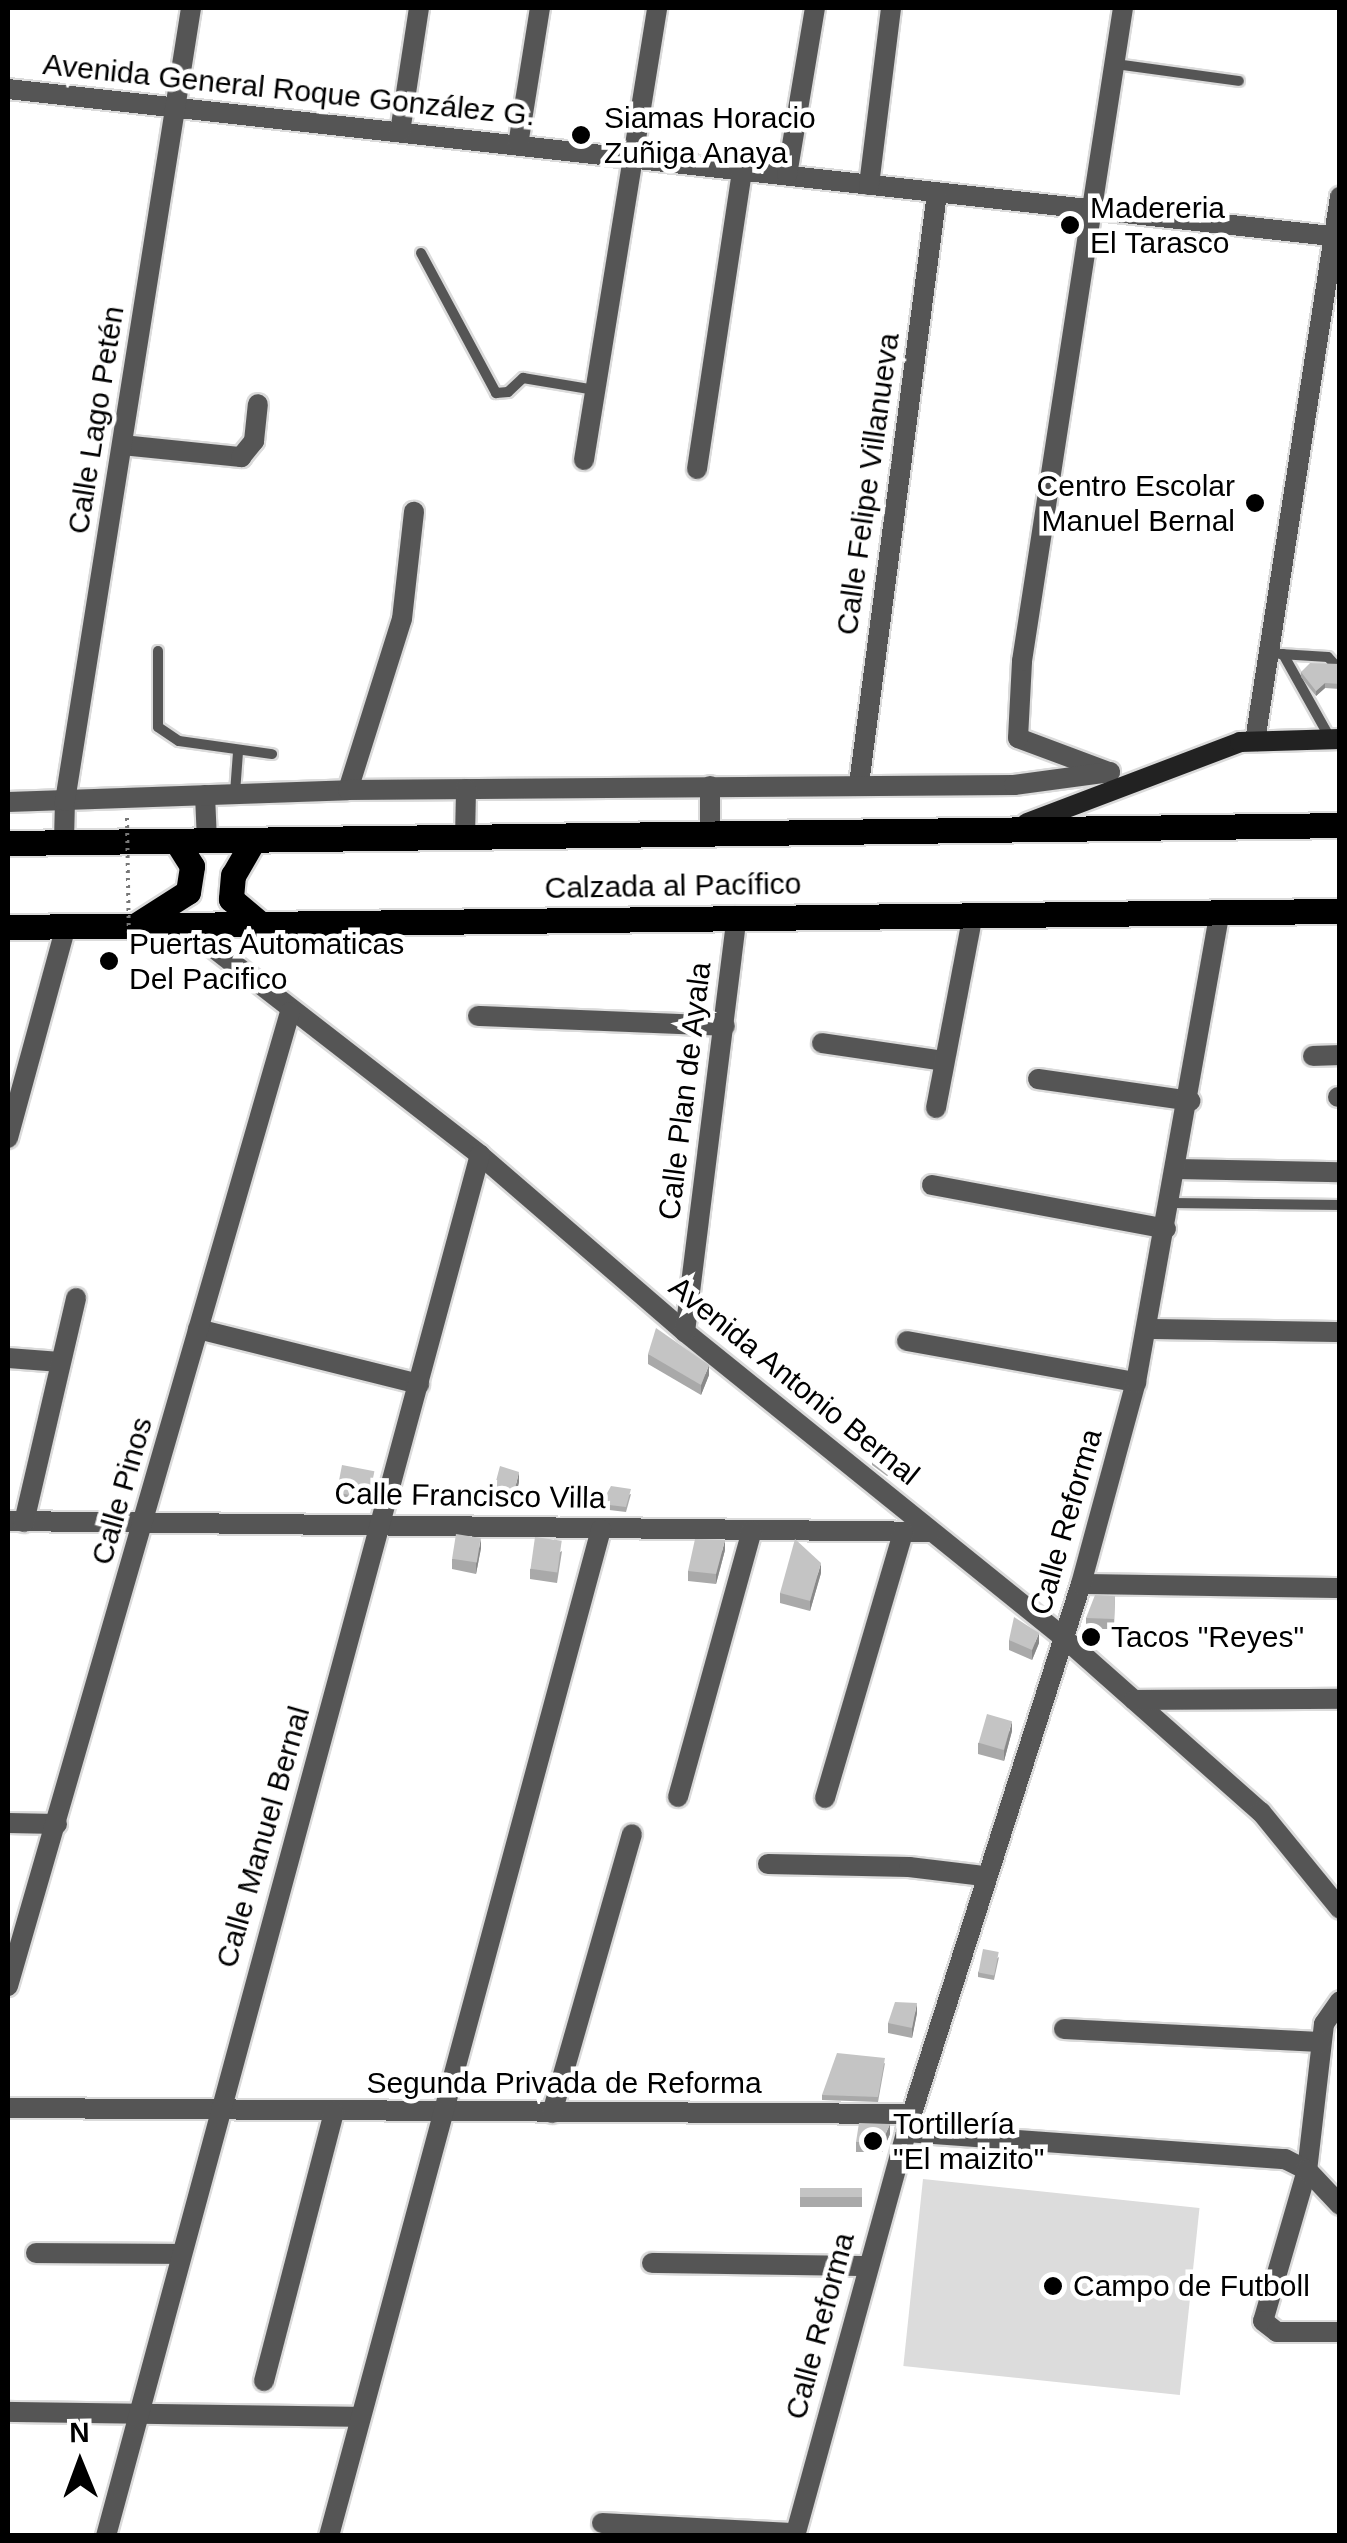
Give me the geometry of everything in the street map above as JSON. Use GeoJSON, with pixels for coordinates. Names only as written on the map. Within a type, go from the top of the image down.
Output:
{"type":"FeatureCollection","features":[{"type":"Feature","properties":{"kind":"main road","name":"Calzada al Pacífico"},"geometry":{"type":"LineString","coordinates":[[8,842],[1340,825]]}},
{"type":"Feature","properties":{"kind":"main road"},"geometry":{"type":"LineString","coordinates":[[253,841],[232,874],[231,899],[263,926]]}},
{"type":"Feature","properties":{"kind":"main road"},"geometry":{"type":"LineString","coordinates":[[131,936],[188,892],[192,866],[177,842]]}},
{"type":"Feature","properties":{"kind":"main road","name":"Calzada al Pacífico"},"geometry":{"type":"LineString","coordinates":[[8,927],[66,926],[131,936],[185,926],[1340,911]]}},
{"type":"Feature","properties":{"kind":"street","name":"Calle Lago Petén"},"geometry":{"type":"LineString","coordinates":[[64,842],[64,801],[190,8]]}},
{"type":"Feature","properties":{"kind":"street"},"geometry":{"type":"LineString","coordinates":[[400,132],[420,8]]}},
{"type":"Feature","properties":{"kind":"street"},"geometry":{"type":"LineString","coordinates":[[518,145],[540,8]]}},
{"type":"Feature","properties":{"kind":"street"},"geometry":{"type":"LineString","coordinates":[[584,460],[657,8]]}},
{"type":"Feature","properties":{"kind":"street"},"geometry":{"type":"LineString","coordinates":[[787,175],[815,8]]}},
{"type":"Feature","properties":{"kind":"street"},"geometry":{"type":"LineString","coordinates":[[869,185],[891,8]]}},
{"type":"Feature","properties":{"kind":"street"},"geometry":{"type":"LineString","coordinates":[[1123,8],[1022,661],[1018,738],[1138,784]]}},
{"type":"Feature","properties":{"kind":"street","name":"Avenida General Roque González G."},"geometry":{"type":"LineString","coordinates":[[8,89],[1336,237]]}},
{"type":"Feature","properties":{"kind":"street"},"geometry":{"type":"LineString","coordinates":[[696,469],[742,170]]}},
{"type":"Feature","properties":{"kind":"street","name":"Calle Felipe Villanueva"},"geometry":{"type":"LineString","coordinates":[[859,784],[937,193]]}},
{"type":"Feature","properties":{"kind":"street"},"geometry":{"type":"LineString","coordinates":[[1255,741],[1276,653],[1340,197]]}},
{"type":"Feature","properties":{"kind":"street"},"geometry":{"type":"LineString","coordinates":[[122,446],[242,457],[254,441],[258,404]]}},
{"type":"Feature","properties":{"kind":"street"},"geometry":{"type":"LineString","coordinates":[[348,790],[402,618],[414,512]]}},
{"type":"Feature","properties":{"kind":"street"},"geometry":{"type":"LineString","coordinates":[[1008,829],[1138,784],[1226,746],[1255,741],[1335,739]]}},
{"type":"Feature","properties":{"kind":"street"},"geometry":{"type":"LineString","coordinates":[[8,802],[348,790],[1014,785],[1110,772]]}},
{"type":"Feature","properties":{"kind":"street"},"geometry":{"type":"LineString","coordinates":[[710,786],[710,834]]}},
{"type":"Feature","properties":{"kind":"street"},"geometry":{"type":"LineString","coordinates":[[466,789],[466,838]]}},
{"type":"Feature","properties":{"kind":"street"},"geometry":{"type":"LineString","coordinates":[[205,796],[207,841]]}},
{"type":"Feature","properties":{"kind":"street","name":"Calle Reforma"},"geometry":{"type":"LineString","coordinates":[[795,2534],[908,2123],[984,1876],[1082,1584],[1136,1382],[1190,1101],[1220,912]]}},
{"type":"Feature","properties":{"kind":"street"},"geometry":{"type":"LineString","coordinates":[[936,1108],[973,914]]}},
{"type":"Feature","properties":{"kind":"street","name":"Calle Plan de Ayala"},"geometry":{"type":"LineString","coordinates":[[685,1332],[737,916]]}},
{"type":"Feature","properties":{"kind":"street"},"geometry":{"type":"LineString","coordinates":[[8,1138],[66,926]]}},
{"type":"Feature","properties":{"kind":"street","name":"Avenida Antonio Bernal"},"geometry":{"type":"LineString","coordinates":[[185,926],[290,1012],[480,1155],[685,1332],[1064,1638],[1260,1812],[1340,1909]]}},
{"type":"Feature","properties":{"kind":"street","name":"Calle Pinos"},"geometry":{"type":"LineString","coordinates":[[9,1976],[57,1824],[290,1012]]}},
{"type":"Feature","properties":{"kind":"street"},"geometry":{"type":"LineString","coordinates":[[478,1016],[725,1026]]}},
{"type":"Feature","properties":{"kind":"street"},"geometry":{"type":"LineString","coordinates":[[822,1043],[944,1061]]}},
{"type":"Feature","properties":{"kind":"street"},"geometry":{"type":"LineString","coordinates":[[1313,1056],[1340,1056]]}},
{"type":"Feature","properties":{"kind":"street"},"geometry":{"type":"LineString","coordinates":[[1038,1079],[1190,1101]]}},
{"type":"Feature","properties":{"kind":"street","name":"Calle Manuel Bernal"},"geometry":{"type":"LineString","coordinates":[[106,2536],[142,2410],[216,2110],[383,1524],[480,1155]]}},
{"type":"Feature","properties":{"kind":"street"},"geometry":{"type":"LineString","coordinates":[[1177,1169],[1340,1172]]}},
{"type":"Feature","properties":{"kind":"street"},"geometry":{"type":"LineString","coordinates":[[932,1185],[1166,1229]]}},
{"type":"Feature","properties":{"kind":"street"},"geometry":{"type":"LineString","coordinates":[[16,1522],[76,1298]]}},
{"type":"Feature","properties":{"kind":"street"},"geometry":{"type":"LineString","coordinates":[[198,1329],[419,1384]]}},
{"type":"Feature","properties":{"kind":"street"},"geometry":{"type":"LineString","coordinates":[[1148,1329],[1340,1332]]}},
{"type":"Feature","properties":{"kind":"street"},"geometry":{"type":"LineString","coordinates":[[907,1342],[1136,1382]]}},
{"type":"Feature","properties":{"kind":"street"},"geometry":{"type":"LineString","coordinates":[[8,1358],[60,1362]]}},
{"type":"Feature","properties":{"kind":"street","name":"Calle Francisco Villa"},"geometry":{"type":"LineString","coordinates":[[16,1522],[931,1532]]}},
{"type":"Feature","properties":{"kind":"street"},"geometry":{"type":"LineString","coordinates":[[329,2536],[601,1529]]}},
{"type":"Feature","properties":{"kind":"street"},"geometry":{"type":"LineString","coordinates":[[678,1797],[752,1531]]}},
{"type":"Feature","properties":{"kind":"street"},"geometry":{"type":"LineString","coordinates":[[825,1798],[903,1534]]}},
{"type":"Feature","properties":{"kind":"street"},"geometry":{"type":"LineString","coordinates":[[1082,1584],[1340,1588]]}},
{"type":"Feature","properties":{"kind":"street"},"geometry":{"type":"LineString","coordinates":[[1134,1700],[1340,1699]]}},
{"type":"Feature","properties":{"kind":"street"},"geometry":{"type":"LineString","coordinates":[[8,1823],[57,1824]]}},
{"type":"Feature","properties":{"kind":"street"},"geometry":{"type":"LineString","coordinates":[[552,2113],[632,1834]]}},
{"type":"Feature","properties":{"kind":"street"},"geometry":{"type":"LineString","coordinates":[[768,1864],[909,1867],[984,1876]]}},
{"type":"Feature","properties":{"kind":"street"},"geometry":{"type":"LineString","coordinates":[[1340,2001],[1320,2042],[1307,2170],[1262,2321],[1277,2332],[1340,2332]]}},
{"type":"Feature","properties":{"kind":"street"},"geometry":{"type":"LineString","coordinates":[[1064,2029],[1320,2042]]}},
{"type":"Feature","properties":{"kind":"street","name":"Segunda Privada de Reforma"},"geometry":{"type":"LineString","coordinates":[[8,2108],[552,2113],[908,2123]]}},
{"type":"Feature","properties":{"kind":"street"},"geometry":{"type":"LineString","coordinates":[[264,2382],[334,2112]]}},
{"type":"Feature","properties":{"kind":"street"},"geometry":{"type":"LineString","coordinates":[[908,2123],[1285,2159],[1307,2170],[1340,2204]]}},
{"type":"Feature","properties":{"kind":"street"},"geometry":{"type":"LineString","coordinates":[[36,2253],[181,2254]]}},
{"type":"Feature","properties":{"kind":"street"},"geometry":{"type":"LineString","coordinates":[[652,2264],[867,2266]]}},
{"type":"Feature","properties":{"kind":"street"},"geometry":{"type":"LineString","coordinates":[[8,2412],[142,2410],[359,2417]]}},
{"type":"Feature","properties":{"kind":"street"},"geometry":{"type":"LineString","coordinates":[[602,2523],[795,2534]]}},
{"type":"Feature","properties":{"kind":"lane"},"geometry":{"type":"LineString","coordinates":[[1115,64],[1239,81]]}},
{"type":"Feature","properties":{"kind":"lane"},"geometry":{"type":"LineString","coordinates":[[421,253],[496,393],[508,392],[523,378],[595,390]]}},
{"type":"Feature","properties":{"kind":"lane"},"geometry":{"type":"LineString","coordinates":[[158,651],[158,727],[179,742],[272,754]]}},
{"type":"Feature","properties":{"kind":"lane"},"geometry":{"type":"LineString","coordinates":[[1276,653],[1328,657],[1338,668]]}},
{"type":"Feature","properties":{"kind":"lane"},"geometry":{"type":"LineString","coordinates":[[1276,653],[1335,739]]}},
{"type":"Feature","properties":{"kind":"lane"},"geometry":{"type":"LineString","coordinates":[[235,794],[238,752]]}},
{"type":"Feature","properties":{"kind":"lane"},"geometry":{"type":"LineString","coordinates":[[1171,1203],[1340,1204]]}},
{"type":"Feature","properties":{"kind":"path"},"geometry":{"type":"LineString","coordinates":[[127,818],[131,936]]}},
{"type":"Feature","properties":{"kind":"shaded area","name":"Campo de Futboll"},"geometry":{"type":"Polygon","coordinates":[[[923,2179],[1199,2208],[1180,2395],[903,2366],[923,2179]]]}},
{"type":"Feature","properties":{"kind":"building"},"geometry":{"type":"Polygon","coordinates":[[[1310,663],[1340,664],[1340,684],[1325,683],[1316,691],[1301,672],[1310,663]]]}},
{"type":"Feature","properties":{"kind":"building"},"geometry":{"type":"Polygon","coordinates":[[[656,1328],[709,1365],[701,1385],[648,1354],[656,1328]]]}},
{"type":"Feature","properties":{"kind":"building"},"geometry":{"type":"Polygon","coordinates":[[[882,1447],[897,1458],[888,1471],[873,1460],[882,1447]]]}},
{"type":"Feature","properties":{"kind":"building"},"geometry":{"type":"Polygon","coordinates":[[[342,1465],[374,1471],[369,1499],[337,1492],[342,1465]]]}},
{"type":"Feature","properties":{"kind":"building"},"geometry":{"type":"Polygon","coordinates":[[[500,1466],[519,1472],[513,1497],[492,1496],[500,1466]]]}},
{"type":"Feature","properties":{"kind":"building"},"geometry":{"type":"Polygon","coordinates":[[[611,1486],[631,1489],[626,1507],[601,1504],[611,1486]]]}},
{"type":"Feature","properties":{"kind":"building"},"geometry":{"type":"Polygon","coordinates":[[[456,1534],[481,1538],[477,1563],[452,1559],[456,1534]]]}},
{"type":"Feature","properties":{"kind":"building"},"geometry":{"type":"Polygon","coordinates":[[[535,1537],[562,1541],[557,1572],[531,1569],[535,1537]]]}},
{"type":"Feature","properties":{"kind":"building"},"geometry":{"type":"Polygon","coordinates":[[[695,1539],[725,1540],[716,1574],[688,1571],[695,1539]]]}},
{"type":"Feature","properties":{"kind":"building"},"geometry":{"type":"Polygon","coordinates":[[[795,1539],[821,1563],[810,1601],[780,1593],[795,1539]]]}},
{"type":"Feature","properties":{"kind":"building"},"geometry":{"type":"Polygon","coordinates":[[[1095,1595],[1115,1596],[1114,1619],[1086,1618],[1095,1595]]]}},
{"type":"Feature","properties":{"kind":"building"},"geometry":{"type":"Polygon","coordinates":[[[1014,1617],[1039,1633],[1032,1650],[1009,1640],[1014,1617]]]}},
{"type":"Feature","properties":{"kind":"building"},"geometry":{"type":"Polygon","coordinates":[[[987,1714],[1012,1721],[1004,1750],[979,1743],[987,1714]]]}},
{"type":"Feature","properties":{"kind":"building"},"geometry":{"type":"Polygon","coordinates":[[[983,1949],[999,1952],[994,1976],[978,1973],[983,1949]]]}},
{"type":"Feature","properties":{"kind":"building"},"geometry":{"type":"Polygon","coordinates":[[[895,2002],[917,2003],[912,2028],[888,2023],[895,2002]]]}},
{"type":"Feature","properties":{"kind":"building"},"geometry":{"type":"Polygon","coordinates":[[[837,2053],[885,2058],[878,2097],[822,2095],[837,2053]]]}},
{"type":"Feature","properties":{"kind":"building"},"geometry":{"type":"Polygon","coordinates":[[[859,2123],[890,2124],[882,2142],[856,2142],[859,2123]]]}},
{"type":"Feature","properties":{"kind":"building"},"geometry":{"type":"Polygon","coordinates":[[[800,2188],[862,2188],[862,2197],[800,2197],[800,2188]]]}},
{"type":"Feature","properties":{"kind":"place","name":"Siamas Horacio Zuñiga Anaya"},"geometry":{"type":"Point","coordinates":[581,135]}},
{"type":"Feature","properties":{"kind":"place","name":"Madereria El Tarasco"},"geometry":{"type":"Point","coordinates":[1070,225]}},
{"type":"Feature","properties":{"kind":"place","name":"Centro Escolar Manuel Bernal"},"geometry":{"type":"Point","coordinates":[1255,503]}},
{"type":"Feature","properties":{"kind":"place","name":"Puertas Automaticas Del Pacifico"},"geometry":{"type":"Point","coordinates":[109,961]}},
{"type":"Feature","properties":{"kind":"place","name":"Tacos \"Reyes\""},"geometry":{"type":"Point","coordinates":[1091,1637]}},
{"type":"Feature","properties":{"kind":"place","name":"Tortillería \"El maizito\""},"geometry":{"type":"Point","coordinates":[873,2141]}},
{"type":"Feature","properties":{"kind":"place","name":"Campo de Futboll"},"geometry":{"type":"Point","coordinates":[1053,2286]}}]}
